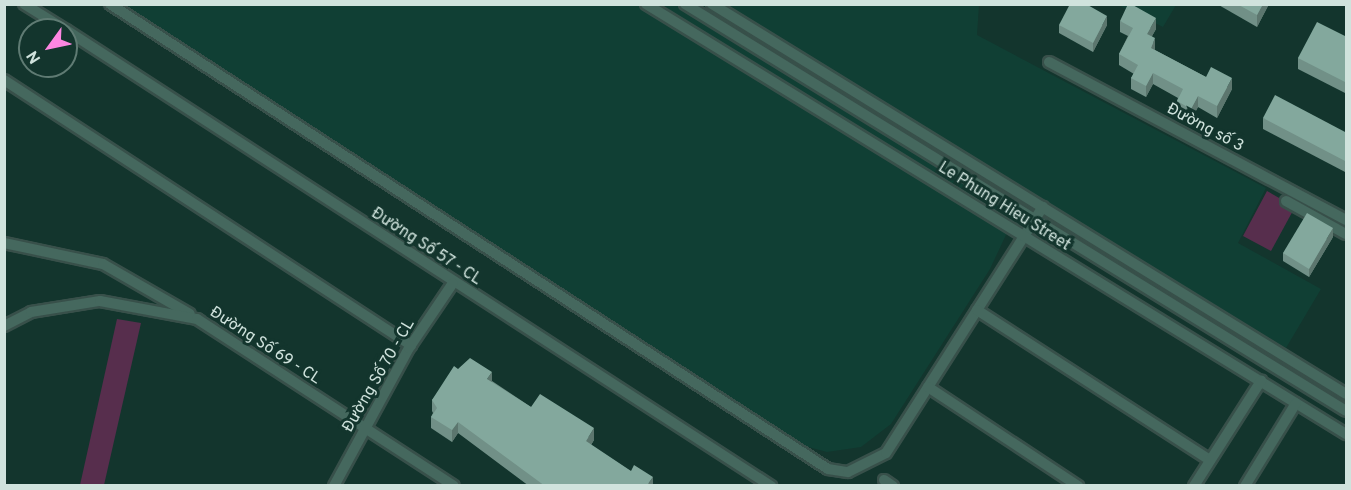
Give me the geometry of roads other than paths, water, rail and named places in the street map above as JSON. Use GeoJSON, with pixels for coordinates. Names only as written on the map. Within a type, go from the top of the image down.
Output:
{"type":"FeatureCollection","features":[{"type":"Feature","properties":{"kind":"street","name":"Đường Số 57 - CL"},"geometry":{"type":"LineString","coordinates":[[24,4],[47,18]]}},
{"type":"Feature","properties":{"kind":"street"},"geometry":{"type":"LineString","coordinates":[[110,4],[803,457],[848,472],[870,464],[886,453],[1043,207]]}},
{"type":"Feature","properties":{"kind":"street","name":"Le Phung Hieu Street"},"geometry":{"type":"LineString","coordinates":[[646,4],[886,148],[1347,434]]}},
{"type":"Feature","properties":{"kind":"street","name":"Le Phung Hieu Street"},"geometry":{"type":"LineString","coordinates":[[659,4],[886,148]]}},
{"type":"Feature","properties":{"kind":"street","name":"Le Phung Hieu Street"},"geometry":{"type":"LineString","coordinates":[[685,4],[1347,411]]}},
{"type":"Feature","properties":{"kind":"street","name":"Le Phung Hieu Street"},"geometry":{"type":"LineString","coordinates":[[712,4],[1347,394]]}},
{"type":"Feature","properties":{"kind":"street","name":"Đường Số 57 - CL"},"geometry":{"type":"LineString","coordinates":[[78,38],[453,283],[771,486]]}},
{"type":"Feature","properties":{"kind":"street","name":"Đường số 3"},"geometry":{"type":"LineString","coordinates":[[1049,62],[1347,220]]}},
{"type":"Feature","properties":{"kind":"street"},"geometry":{"type":"LineString","coordinates":[[4,80],[411,345]]}},
{"type":"Feature","properties":{"kind":"street"},"geometry":{"type":"LineString","coordinates":[[886,148],[904,122]]}},
{"type":"Feature","properties":{"kind":"street"},"geometry":{"type":"LineString","coordinates":[[1287,201],[1347,234]]}},
{"type":"Feature","properties":{"kind":"street","name":"Le Phung Hieu Street"},"geometry":{"type":"LineString","coordinates":[[1026,234],[1347,426]]}},
{"type":"Feature","properties":{"kind":"street"},"geometry":{"type":"LineString","coordinates":[[4,243],[102,264],[197,319]]}},
{"type":"Feature","properties":{"kind":"street","name":"Đường Số 70 - CL"},"geometry":{"type":"LineString","coordinates":[[334,486],[411,345],[453,283]]}},
{"type":"Feature","properties":{"kind":"street","name":"Đường Số 69 - CL"},"geometry":{"type":"LineString","coordinates":[[4,326],[31,312],[100,301],[197,319],[454,486]]}},
{"type":"Feature","properties":{"kind":"street"},"geometry":{"type":"LineString","coordinates":[[977,310],[1210,460]]}},
{"type":"Feature","properties":{"kind":"street"},"geometry":{"type":"LineString","coordinates":[[1194,486],[1261,381]]}},
{"type":"Feature","properties":{"kind":"street"},"geometry":{"type":"LineString","coordinates":[[928,387],[1078,486]]}},
{"type":"Feature","properties":{"kind":"street"},"geometry":{"type":"LineString","coordinates":[[1249,484],[1296,403]]}}]}
